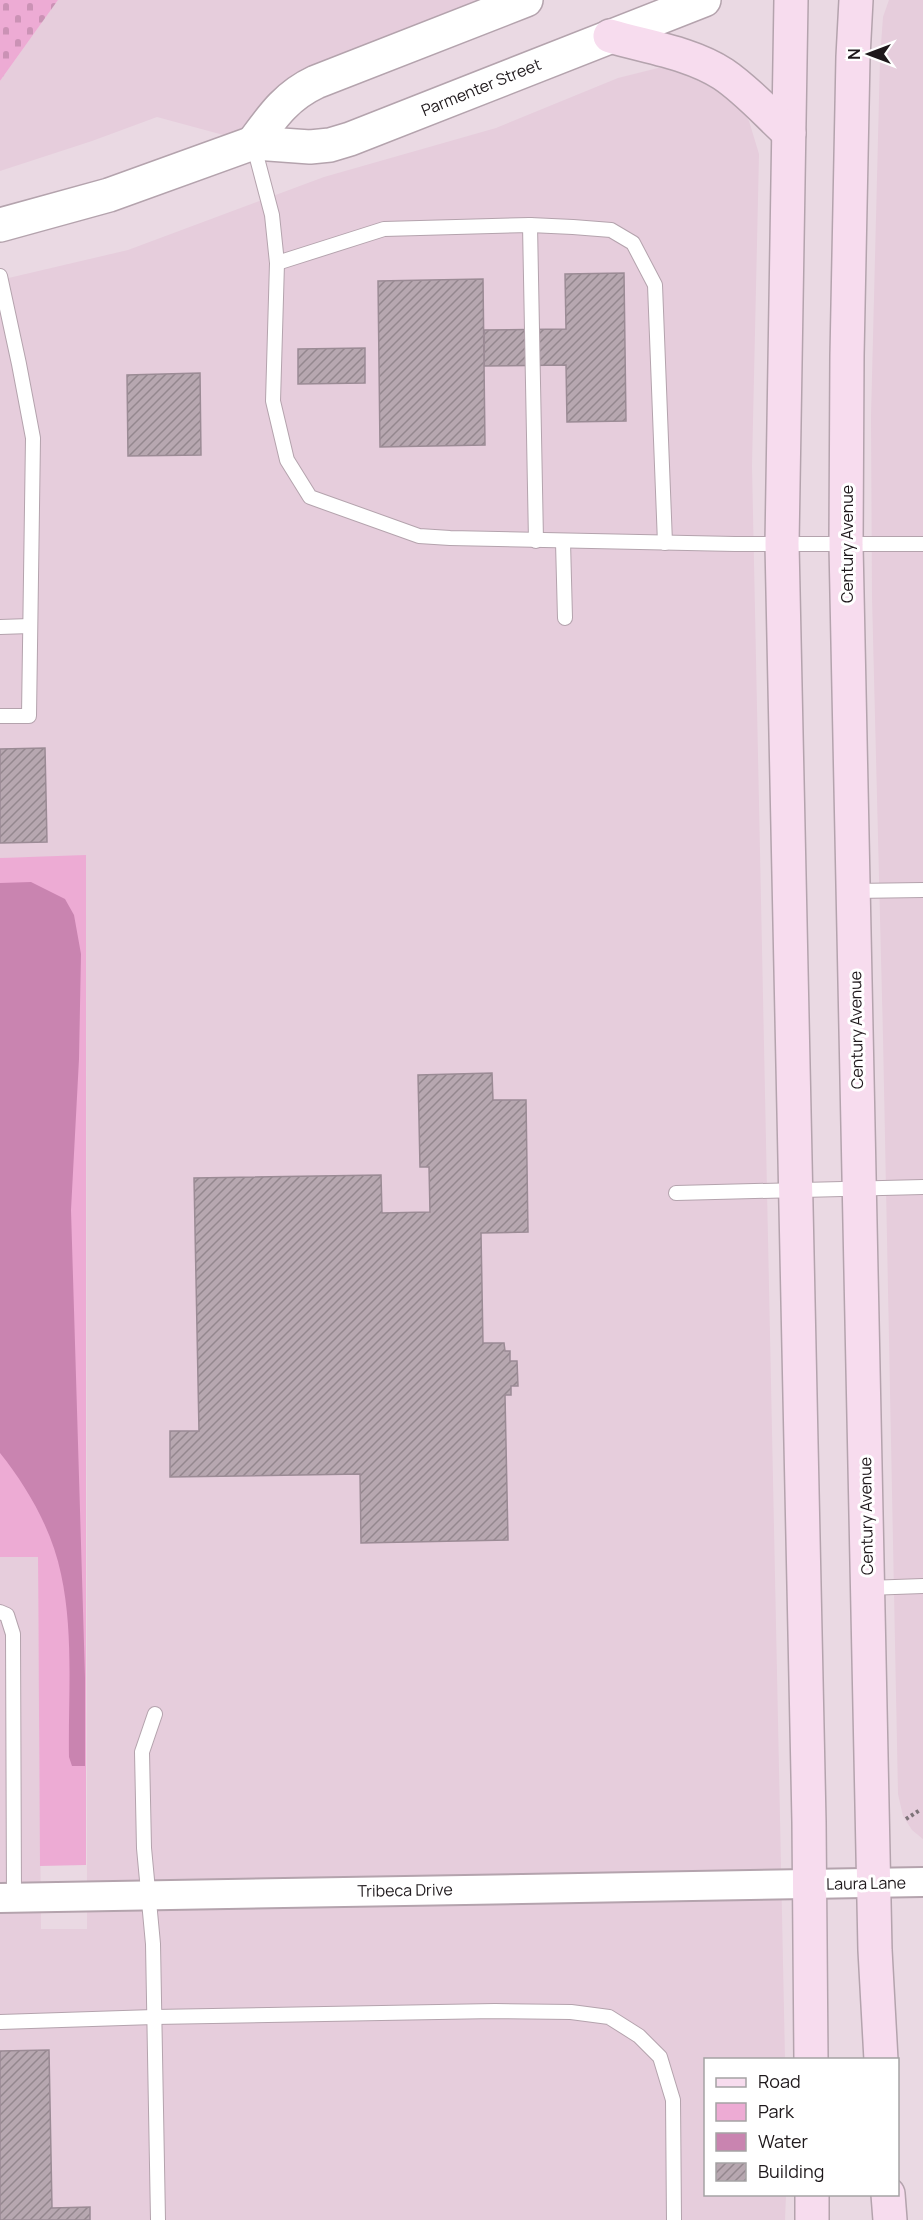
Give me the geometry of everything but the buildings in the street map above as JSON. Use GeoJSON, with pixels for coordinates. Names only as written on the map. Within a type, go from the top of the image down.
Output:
{"type":"FeatureCollection","features":[{"type":"Feature","properties":{"kind":"main road"},"geometry":{"type":"LineString","coordinates":[[791,0],[782,544],[811,2058]]}},
{"type":"Feature","properties":{"kind":"main road","name":"Century Avenue"},"geometry":{"type":"LineString","coordinates":[[856,0],[847,356],[846,545],[874,1950],[881,2058]]}},
{"type":"Feature","properties":{"kind":"main road"},"geometry":{"type":"LineString","coordinates":[[610,36],[693,59],[710,66],[735,83],[789,133]]}},
{"type":"Feature","properties":{"kind":"main road"},"geometry":{"type":"LineString","coordinates":[[812,2196],[812,2220]]}},
{"type":"Feature","properties":{"kind":"main road"},"geometry":{"type":"LineString","coordinates":[[888,2196],[890,2220]]}},
{"type":"Feature","properties":{"kind":"street"},"geometry":{"type":"LineString","coordinates":[[254,143],[274,115],[299,90],[526,0]]}},
{"type":"Feature","properties":{"kind":"street","name":"Parmenter Street"},"geometry":{"type":"LineString","coordinates":[[0,225],[109,195],[254,143],[310,147],[330,145],[350,139],[704,0]]}},
{"type":"Feature","properties":{"kind":"street","name":"Laura Lane"},"geometry":{"type":"LineString","coordinates":[[809,1884],[923,1882]]}},
{"type":"Feature","properties":{"kind":"street","name":"Tribeca Drive"},"geometry":{"type":"LineString","coordinates":[[7,1898],[809,1884]]}},
{"type":"Feature","properties":{"kind":"lane"},"geometry":{"type":"LineString","coordinates":[[254,143],[272,215],[277,263],[273,401],[287,460],[310,497],[419,536],[563,542],[923,544]]}},
{"type":"Feature","properties":{"kind":"lane"},"geometry":{"type":"LineString","coordinates":[[277,263],[384,229],[530,225],[611,230],[633,243],[655,285],[665,543]]}},
{"type":"Feature","properties":{"kind":"lane"},"geometry":{"type":"LineString","coordinates":[[530,225],[536,541]]}},
{"type":"Feature","properties":{"kind":"lane"},"geometry":{"type":"LineString","coordinates":[[0,276],[33,438],[29,716],[0,716]]}},
{"type":"Feature","properties":{"kind":"lane"},"geometry":{"type":"LineString","coordinates":[[563,542],[565,618]]}},
{"type":"Feature","properties":{"kind":"lane"},"geometry":{"type":"LineString","coordinates":[[0,627],[30,626]]}},
{"type":"Feature","properties":{"kind":"lane"},"geometry":{"type":"LineString","coordinates":[[854,891],[923,890]]}},
{"type":"Feature","properties":{"kind":"lane"},"geometry":{"type":"LineString","coordinates":[[676,1192],[923,1187]]}},
{"type":"Feature","properties":{"kind":"lane"},"geometry":{"type":"LineString","coordinates":[[867,1588],[923,1586]]}},
{"type":"Feature","properties":{"kind":"lane"},"geometry":{"type":"LineString","coordinates":[[0,1612],[7,1615],[13,1634],[7,1691],[7,1898]]}},
{"type":"Feature","properties":{"kind":"lane"},"geometry":{"type":"LineString","coordinates":[[155,1714],[142,1752],[147,1894],[153,1944],[158,2220]]}},
{"type":"Feature","properties":{"kind":"lane"},"geometry":{"type":"LineString","coordinates":[[0,2022],[495,2011],[571,2012],[609,2017],[639,2036],[660,2057],[673,2100],[674,2220]]}},
{"type":"Feature","properties":{"kind":"path"},"geometry":{"type":"LineString","coordinates":[[904,1820],[921,1810]]}},
{"type":"Feature","properties":{"kind":"shaded area"},"geometry":{"type":"Polygon","coordinates":[[[58,0],[526,0],[316,82],[253,143],[157,117],[0,171],[0,81],[58,0]]]}},
{"type":"Feature","properties":{"kind":"shaded area"},"geometry":{"type":"Polygon","coordinates":[[[889,0],[923,0],[923,1839],[912,1830],[903,1816],[898,1794],[872,597],[871,417],[880,58],[883,17],[889,0]]]}},
{"type":"Feature","properties":{"kind":"shaded area"},"geometry":{"type":"Polygon","coordinates":[[[658,68],[669,68],[710,81],[743,111],[749,121],[759,154],[752,466],[785,2058],[704,2058],[704,2196],[786,2196],[785,2220],[0,2220],[0,1557],[38,1557],[41,1929],[87,1929],[86,856],[0,858],[0,280],[128,250],[324,177],[496,128],[618,78],[658,68]]]}},
{"type":"Feature","properties":{"kind":"green space"},"geometry":{"type":"Polygon","coordinates":[[[0,0],[58,0],[0,81],[0,0]]]}},
{"type":"Feature","properties":{"kind":"green space"},"geometry":{"type":"Polygon","coordinates":[[[86,855],[86,1865],[40,1866],[38,1557],[0,1557],[0,858],[86,855]]]}},
{"type":"Feature","properties":{"kind":"water"},"geometry":{"type":"Polygon","coordinates":[[[31,882],[65,899],[74,915],[81,954],[79,1059],[71,1210],[85,1677],[85,1766],[72,1766],[69,1757],[68,1619],[57,1558],[38,1510],[0,1453],[0,883],[31,882]]]}}]}
